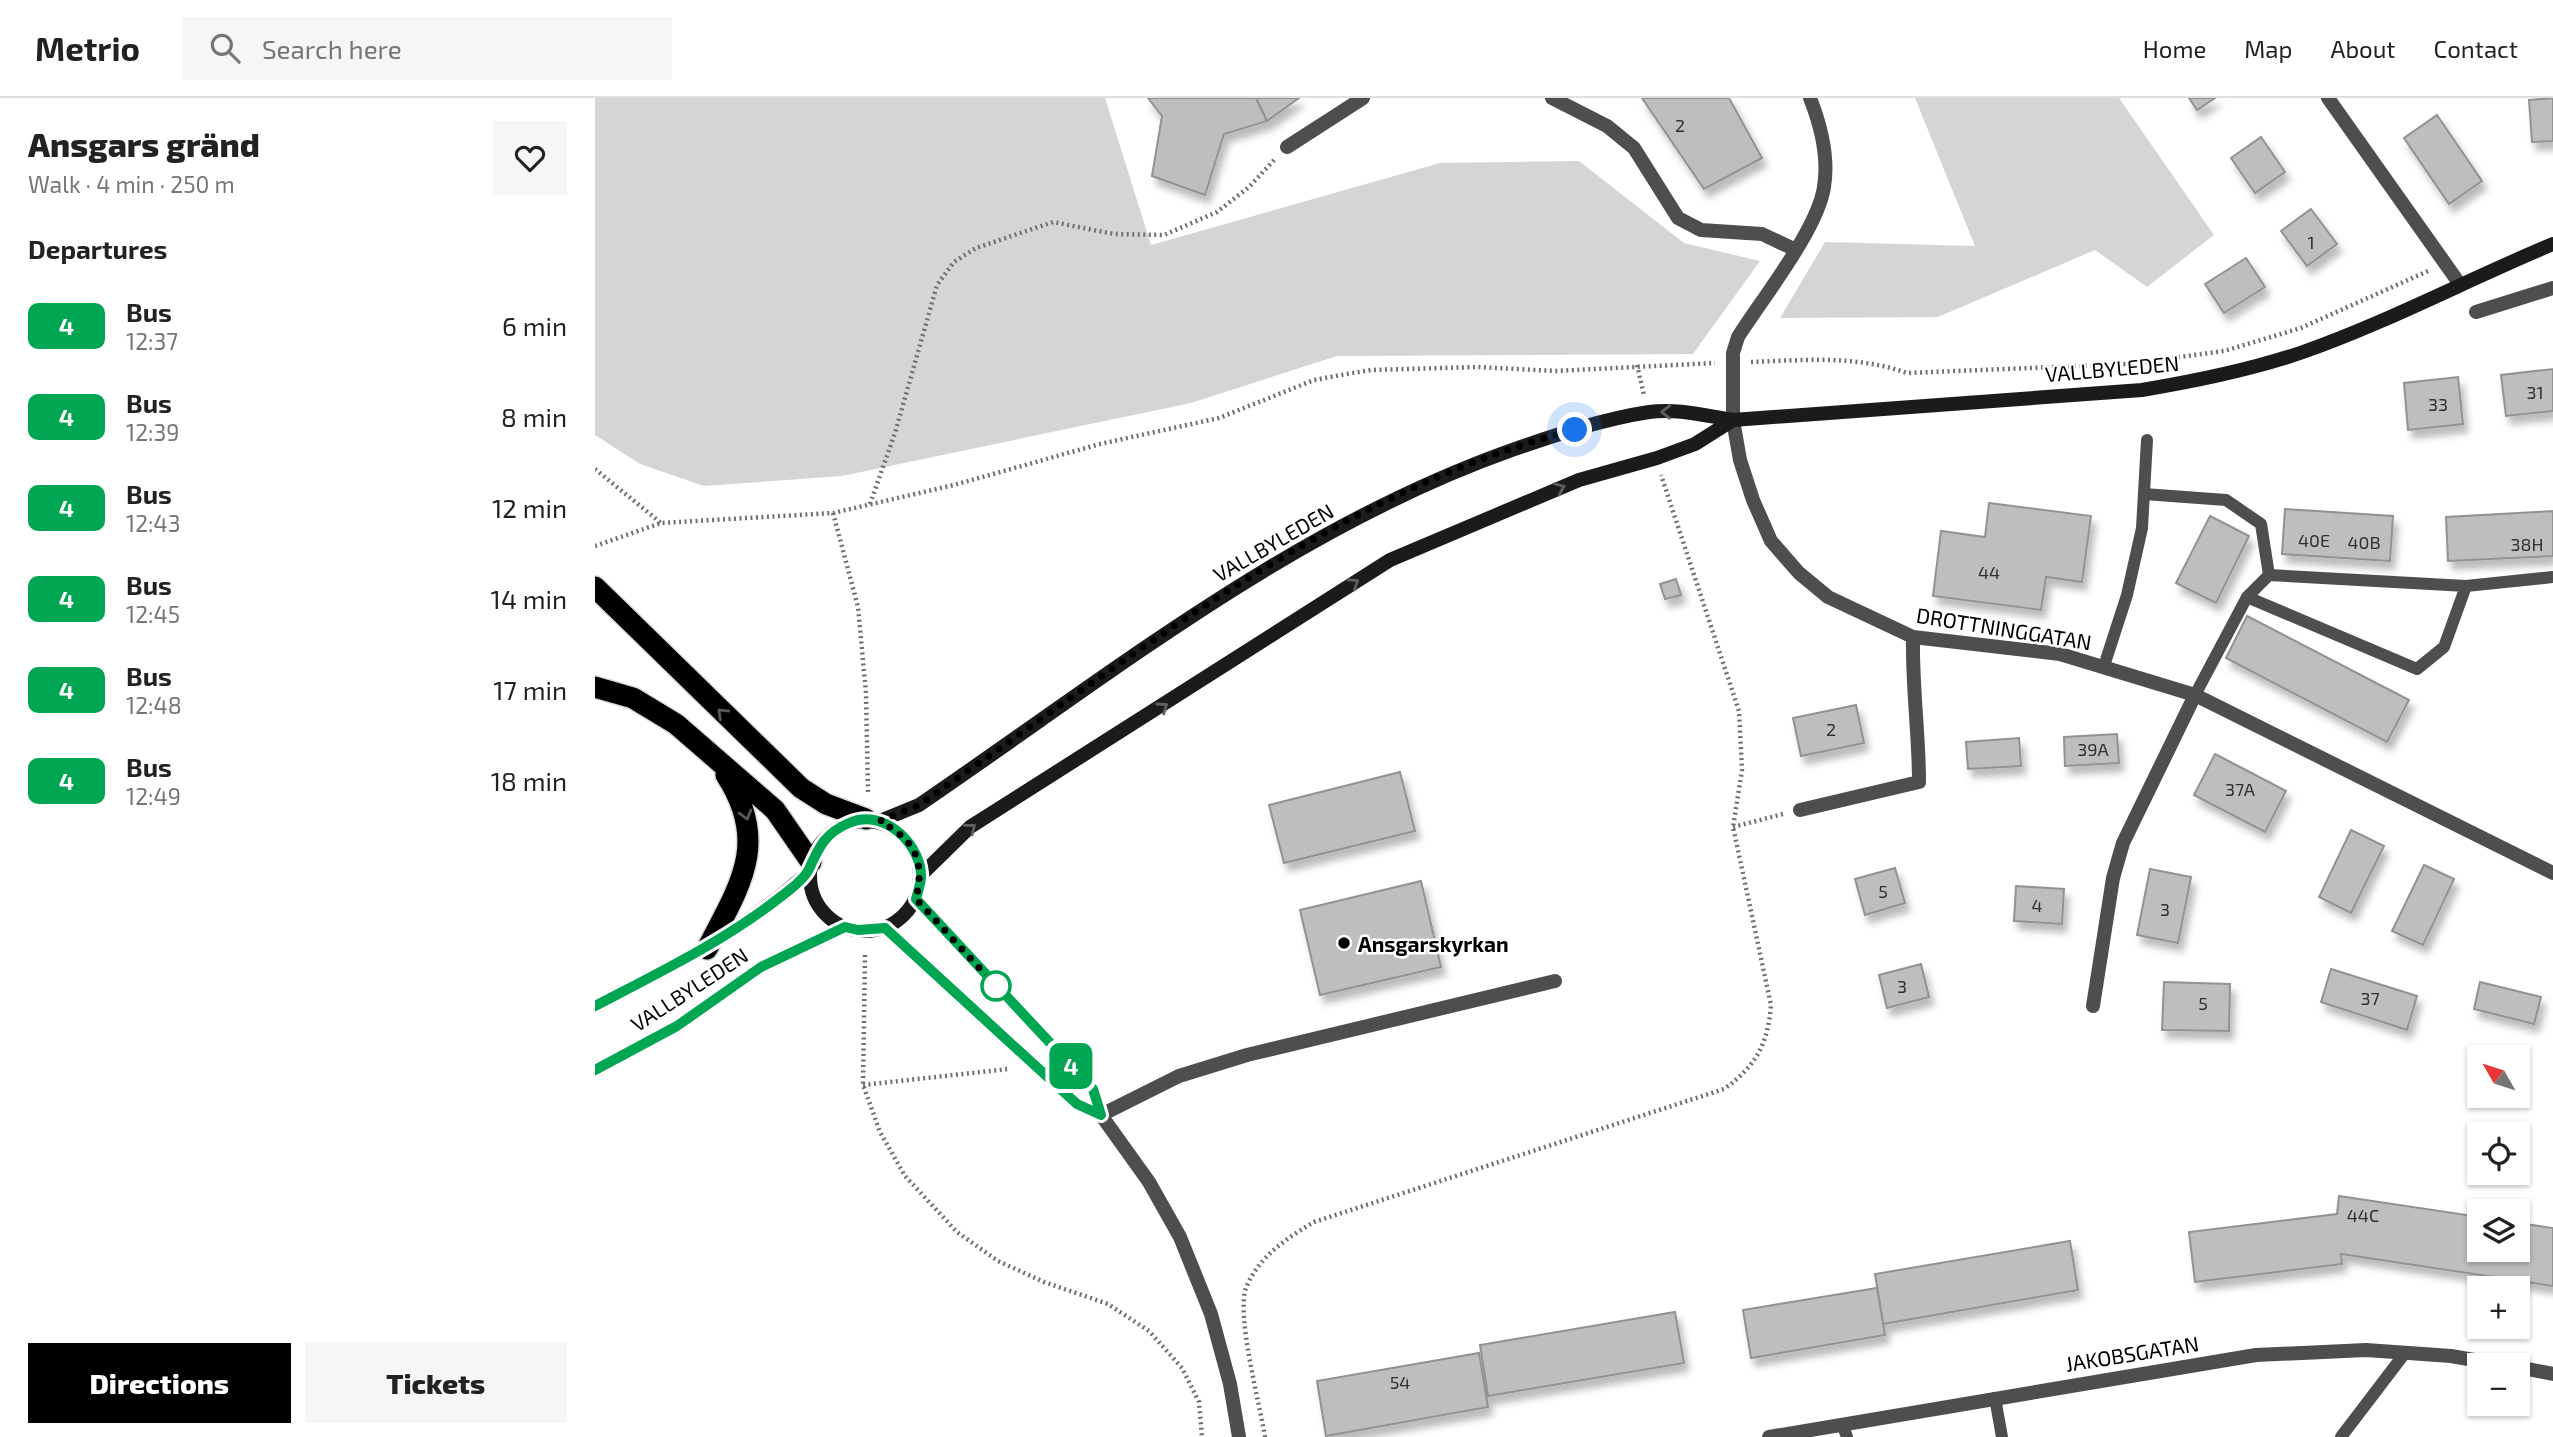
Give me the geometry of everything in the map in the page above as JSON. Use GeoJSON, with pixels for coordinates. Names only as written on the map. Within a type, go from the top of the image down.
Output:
{"type":"FeatureCollection","features":[{"type":"Feature","properties":{"kind":"highway"},"geometry":{"type":"LineString","coordinates":[[595,587],[801,788],[826,804],[873,820]]}},
{"type":"Feature","properties":{"kind":"highway"},"geometry":{"type":"LineString","coordinates":[[595,687],[633,698],[676,724],[714,755],[775,810],[810,866]]}},
{"type":"Feature","properties":{"kind":"highway"},"geometry":{"type":"LineString","coordinates":[[707,948],[740,878],[749,852],[750,832],[742,803],[714,755]]}},
{"type":"Feature","properties":{"kind":"main road","name":"VALLBYLEDEN"},"geometry":{"type":"LineString","coordinates":[[873,820],[919,805],[1194,613],[1278,561],[1374,509],[1462,468],[1551,436],[1651,412],[1684,412],[1733,420],[2017,397],[2142,390],[2200,380],[2301,352],[2364,328],[2459,283],[2553,244]]}},
{"type":"Feature","properties":{"kind":"main road","name":"VALLBYLEDEN"},"geometry":{"type":"LineString","coordinates":[[922,875],[970,827],[1390,560],[1579,480],[1695,443],[1733,420]]}},
{"type":"Feature","properties":{"kind":"main road"},"geometry":{"type":"LineString","coordinates":[[873,820],[900,832],[910,844],[922,875],[916,899],[903,916],[885,928],[858,930],[834,922],[818,906],[812,894],[810,866],[821,842],[831,832],[852,821],[873,820]]}},
{"type":"Feature","properties":{"kind":"main road","name":"VALLBYLEDEN"},"geometry":{"type":"LineString","coordinates":[[595,1006],[707,948],[784,894],[810,866]]}},
{"type":"Feature","properties":{"kind":"main road","name":"VALLBYLEDEN"},"geometry":{"type":"LineString","coordinates":[[595,1070],[677,1026],[761,967],[845,927]]}},
{"type":"Feature","properties":{"kind":"street"},"geometry":{"type":"LineString","coordinates":[[1287,147],[1363,98]]}},
{"type":"Feature","properties":{"kind":"street"},"geometry":{"type":"LineString","coordinates":[[1552,98],[1607,126],[1634,148],[1678,218],[1701,230],[1762,234],[1794,250]]}},
{"type":"Feature","properties":{"kind":"street","name":"DROTTNINGGATAN"},"geometry":{"type":"LineString","coordinates":[[1810,98],[1824,146],[1824,188],[1814,216],[1738,337],[1733,353],[1733,420],[1739,460],[1771,541],[1798,573],[1828,597],[1913,637],[2060,654],[2195,695],[2553,873]]}},
{"type":"Feature","properties":{"kind":"street"},"geometry":{"type":"LineString","coordinates":[[2328,98],[2459,283]]}},
{"type":"Feature","properties":{"kind":"street"},"geometry":{"type":"LineString","coordinates":[[2476,312],[2553,288]]}},
{"type":"Feature","properties":{"kind":"street"},"geometry":{"type":"LineString","coordinates":[[1800,810],[1919,782],[1919,736],[1912,677],[1913,637]]}},
{"type":"Feature","properties":{"kind":"street"},"geometry":{"type":"LineString","coordinates":[[2093,1006],[2113,877],[2123,843],[2195,695]]}},
{"type":"Feature","properties":{"kind":"street"},"geometry":{"type":"LineString","coordinates":[[916,899],[1093,1089],[1101,1115],[1149,1182],[1179,1237],[1211,1314],[1230,1384],[1239,1437]]}},
{"type":"Feature","properties":{"kind":"street"},"geometry":{"type":"LineString","coordinates":[[885,928],[1077,1104],[1101,1115]]}},
{"type":"Feature","properties":{"kind":"street"},"geometry":{"type":"LineString","coordinates":[[1101,1115],[1179,1076],[1247,1055],[1555,981]]}},
{"type":"Feature","properties":{"kind":"street","name":"JAKOBSGATAN"},"geometry":{"type":"LineString","coordinates":[[1769,1437],[1845,1430],[1995,1398],[2256,1355],[2366,1350],[2467,1361]]}},
{"type":"Feature","properties":{"kind":"street"},"geometry":{"type":"LineString","coordinates":[[2530,1369],[2553,1374]]}},
{"type":"Feature","properties":{"kind":"lane"},"geometry":{"type":"LineString","coordinates":[[2104,666],[2127,595],[2142,528],[2147,440]]}},
{"type":"Feature","properties":{"kind":"lane"},"geometry":{"type":"LineString","coordinates":[[2144,494],[2226,500],[2261,524],[2269,575]]}},
{"type":"Feature","properties":{"kind":"lane"},"geometry":{"type":"LineString","coordinates":[[2195,695],[2247,597],[2269,575],[2466,586],[2553,577]]}},
{"type":"Feature","properties":{"kind":"lane"},"geometry":{"type":"LineString","coordinates":[[2247,597],[2417,669],[2444,646],[2466,586]]}},
{"type":"Feature","properties":{"kind":"lane"},"geometry":{"type":"LineString","coordinates":[[2341,1437],[2405,1353]]}},
{"type":"Feature","properties":{"kind":"lane"},"geometry":{"type":"LineString","coordinates":[[1995,1398],[2002,1437]]}},
{"type":"Feature","properties":{"kind":"path"},"geometry":{"type":"LineString","coordinates":[[870,504],[895,433],[937,285],[954,262],[976,248],[1053,222],[1139,237],[1174,232],[1200,221],[1232,201],[1287,147]]}},
{"type":"Feature","properties":{"kind":"path"},"geometry":{"type":"LineString","coordinates":[[1782,361],[1844,360],[1907,373],[2129,364],[2224,351],[2301,328],[2425,272]]}},
{"type":"Feature","properties":{"kind":"path"},"geometry":{"type":"LineString","coordinates":[[595,546],[661,523],[833,513],[954,485],[1101,444],[1219,418],[1314,380],[1341,375],[1371,370],[1478,366],[1555,371],[1685,364]]}},
{"type":"Feature","properties":{"kind":"path"},"geometry":{"type":"LineString","coordinates":[[595,469],[661,523]]}},
{"type":"Feature","properties":{"kind":"path"},"geometry":{"type":"LineString","coordinates":[[1265,1437],[1243,1310],[1246,1289],[1258,1267],[1282,1241],[1314,1222],[1724,1089],[1746,1073],[1762,1052],[1769,1030],[1771,1005],[1733,827],[1742,770],[1739,710],[1662,478]]}},
{"type":"Feature","properties":{"kind":"path"},"geometry":{"type":"LineString","coordinates":[[833,513],[858,607],[866,693],[868,792]]}},
{"type":"Feature","properties":{"kind":"path"},"geometry":{"type":"LineString","coordinates":[[1733,827],[1800,810]]}},
{"type":"Feature","properties":{"kind":"path"},"geometry":{"type":"LineString","coordinates":[[865,955],[863,1085],[880,1132],[905,1176],[957,1232],[1020,1273],[1108,1304],[1149,1331],[1173,1354],[1199,1402],[1202,1437]]}},
{"type":"Feature","properties":{"kind":"path"},"geometry":{"type":"LineString","coordinates":[[863,1085],[1013,1069]]}},
{"type":"Feature","properties":{"kind":"shaded area"},"geometry":{"type":"Polygon","coordinates":[[[595,98],[1105,98],[1151,245],[1440,163],[1579,161],[1684,243],[1760,261],[1693,354],[1337,356],[1191,403],[842,476],[704,486],[640,464],[595,435],[595,98]]]}},
{"type":"Feature","properties":{"kind":"shaded area"},"geometry":{"type":"Polygon","coordinates":[[[1915,98],[2119,98],[2214,235],[2147,287],[2095,250],[1938,317],[1780,318],[1825,242],[1975,246],[1915,98]]]}},
{"type":"Feature","properties":{"kind":"building"},"geometry":{"type":"Polygon","coordinates":[[[1148,98],[1256,98],[1267,121],[1224,134],[1205,195],[1152,176],[1162,116],[1148,98]]]}},
{"type":"Feature","properties":{"kind":"building"},"geometry":{"type":"Polygon","coordinates":[[[1256,98],[1299,98],[1267,121],[1256,98]]]}},
{"type":"Feature","properties":{"kind":"building"},"geometry":{"type":"Polygon","coordinates":[[[1642,98],[1729,98],[1762,158],[1704,189],[1642,98]]]}},
{"type":"Feature","properties":{"kind":"building"},"geometry":{"type":"Polygon","coordinates":[[[2189,98],[2215,98],[2197,110],[2189,98]]]}},
{"type":"Feature","properties":{"kind":"building"},"geometry":{"type":"Polygon","coordinates":[[[2553,98],[2553,141],[2532,142],[2529,100],[2553,98]]]}},
{"type":"Feature","properties":{"kind":"building"},"geometry":{"type":"Polygon","coordinates":[[[2437,115],[2482,181],[2449,204],[2404,138],[2437,115]]]}},
{"type":"Feature","properties":{"kind":"building"},"geometry":{"type":"Polygon","coordinates":[[[2261,137],[2285,172],[2255,193],[2231,158],[2261,137]]]}},
{"type":"Feature","properties":{"kind":"building"},"geometry":{"type":"Polygon","coordinates":[[[2311,209],[2337,244],[2307,266],[2281,231],[2311,209]]]}},
{"type":"Feature","properties":{"kind":"building"},"geometry":{"type":"Polygon","coordinates":[[[2246,258],[2265,287],[2224,313],[2205,284],[2246,258]]]}},
{"type":"Feature","properties":{"kind":"building"},"geometry":{"type":"Polygon","coordinates":[[[2553,369],[2553,411],[2506,416],[2501,375],[2553,369]]]}},
{"type":"Feature","properties":{"kind":"building"},"geometry":{"type":"Polygon","coordinates":[[[2458,377],[2463,424],[2408,430],[2404,383],[2458,377]]]}},
{"type":"Feature","properties":{"kind":"building"},"geometry":{"type":"Polygon","coordinates":[[[1989,503],[2091,516],[2082,582],[2046,577],[2041,610],[1933,596],[1941,531],[1985,537],[1989,503]]]}},
{"type":"Feature","properties":{"kind":"building"},"geometry":{"type":"Polygon","coordinates":[[[2285,509],[2393,516],[2390,561],[2282,554],[2285,509]]]}},
{"type":"Feature","properties":{"kind":"building"},"geometry":{"type":"Polygon","coordinates":[[[2553,511],[2553,556],[2448,561],[2446,517],[2553,511]]]}},
{"type":"Feature","properties":{"kind":"building"},"geometry":{"type":"Polygon","coordinates":[[[2210,516],[2249,536],[2216,603],[2176,583],[2210,516]]]}},
{"type":"Feature","properties":{"kind":"building"},"geometry":{"type":"Polygon","coordinates":[[[1676,579],[1681,595],[1665,599],[1660,584],[1676,579]]]}},
{"type":"Feature","properties":{"kind":"building"},"geometry":{"type":"Polygon","coordinates":[[[2247,616],[2409,700],[2387,742],[2226,658],[2247,616]]]}},
{"type":"Feature","properties":{"kind":"building"},"geometry":{"type":"Polygon","coordinates":[[[1856,705],[1864,743],[1801,756],[1793,718],[1856,705]]]}},
{"type":"Feature","properties":{"kind":"building"},"geometry":{"type":"Polygon","coordinates":[[[2117,734],[2119,763],[2065,766],[2064,737],[2117,734]]]}},
{"type":"Feature","properties":{"kind":"building"},"geometry":{"type":"Polygon","coordinates":[[[2019,738],[2021,766],[1968,769],[1966,742],[2019,738]]]}},
{"type":"Feature","properties":{"kind":"building"},"geometry":{"type":"Polygon","coordinates":[[[2215,754],[2286,791],[2265,832],[2194,795],[2215,754]]]}},
{"type":"Feature","properties":{"kind":"building"},"geometry":{"type":"Polygon","coordinates":[[[1400,772],[1415,831],[1284,863],[1269,805],[1400,772]]]}},
{"type":"Feature","properties":{"kind":"building"},"geometry":{"type":"Polygon","coordinates":[[[2351,830],[2384,846],[2351,913],[2319,897],[2351,830]]]}},
{"type":"Feature","properties":{"kind":"building"},"geometry":{"type":"Polygon","coordinates":[[[2424,865],[2454,879],[2423,945],[2392,931],[2424,865]]]}},
{"type":"Feature","properties":{"kind":"building"},"geometry":{"type":"Polygon","coordinates":[[[1895,868],[1905,903],[1865,915],[1855,879],[1895,868]]]}},
{"type":"Feature","properties":{"kind":"building"},"geometry":{"type":"Polygon","coordinates":[[[2150,869],[2191,877],[2178,943],[2137,935],[2150,869]]]}},
{"type":"Feature","properties":{"kind":"building"},"geometry":{"type":"Polygon","coordinates":[[[1421,881],[1441,967],[1320,995],[1300,910],[1421,881]]]}},
{"type":"Feature","properties":{"kind":"building"},"geometry":{"type":"Polygon","coordinates":[[[2016,886],[2064,889],[2062,924],[2014,921],[2016,886]]]}},
{"type":"Feature","properties":{"kind":"building"},"geometry":{"type":"Polygon","coordinates":[[[1921,964],[1929,997],[1887,1008],[1879,975],[1921,964]]]}},
{"type":"Feature","properties":{"kind":"building"},"geometry":{"type":"Polygon","coordinates":[[[2331,969],[2417,996],[2407,1030],[2321,1002],[2331,969]]]}},
{"type":"Feature","properties":{"kind":"building"},"geometry":{"type":"Polygon","coordinates":[[[2164,982],[2230,984],[2229,1031],[2162,1030],[2164,982]]]}},
{"type":"Feature","properties":{"kind":"building"},"geometry":{"type":"Polygon","coordinates":[[[2480,982],[2541,997],[2534,1024],[2474,1009],[2480,982]]]}},
{"type":"Feature","properties":{"kind":"building"},"geometry":{"type":"Polygon","coordinates":[[[2339,1196],[2467,1215],[2467,1262],[2530,1262],[2530,1225],[2553,1228],[2553,1286],[2530,1283],[2530,1276],[2487,1276],[2341,1254],[2342,1264],[2195,1282],[2189,1232],[2337,1214],[2339,1196]]]}},
{"type":"Feature","properties":{"kind":"building"},"geometry":{"type":"Polygon","coordinates":[[[2070,1241],[2078,1290],[1883,1324],[1875,1274],[2070,1241]]]}},
{"type":"Feature","properties":{"kind":"building"},"geometry":{"type":"Polygon","coordinates":[[[1877,1288],[1885,1335],[1751,1358],[1743,1310],[1877,1288]]]}},
{"type":"Feature","properties":{"kind":"building"},"geometry":{"type":"Polygon","coordinates":[[[1675,1312],[1684,1363],[1488,1396],[1480,1345],[1675,1312]]]}},
{"type":"Feature","properties":{"kind":"building"},"geometry":{"type":"Polygon","coordinates":[[[1479,1353],[1488,1407],[1326,1436],[1317,1381],[1479,1353]]]}},
{"type":"Feature","properties":{"kind":"bus line","name":"4"},"geometry":{"type":"LineString","coordinates":[[595,1006],[707,948],[784,894],[809,871],[816,850],[831,832],[852,821],[880,821],[900,832],[910,844],[922,875],[916,899],[928,915],[1093,1089],[1101,1115],[1077,1104],[1027,1055],[885,928],[858,930],[845,927],[761,967],[677,1026],[595,1070]]}},
{"type":"Feature","properties":{"kind":"place","name":"Ansgarskyrkan"},"geometry":{"type":"Point","coordinates":[1344,943]}},
{"type":"Feature","properties":{"kind":"route"},"geometry":{"type":"LineString","coordinates":[[996,986],[916,899],[922,875],[917,858],[900,832],[880,821],[919,805],[1047,713],[1194,613],[1278,561],[1374,509],[1462,468],[1575,430]]}}]}
